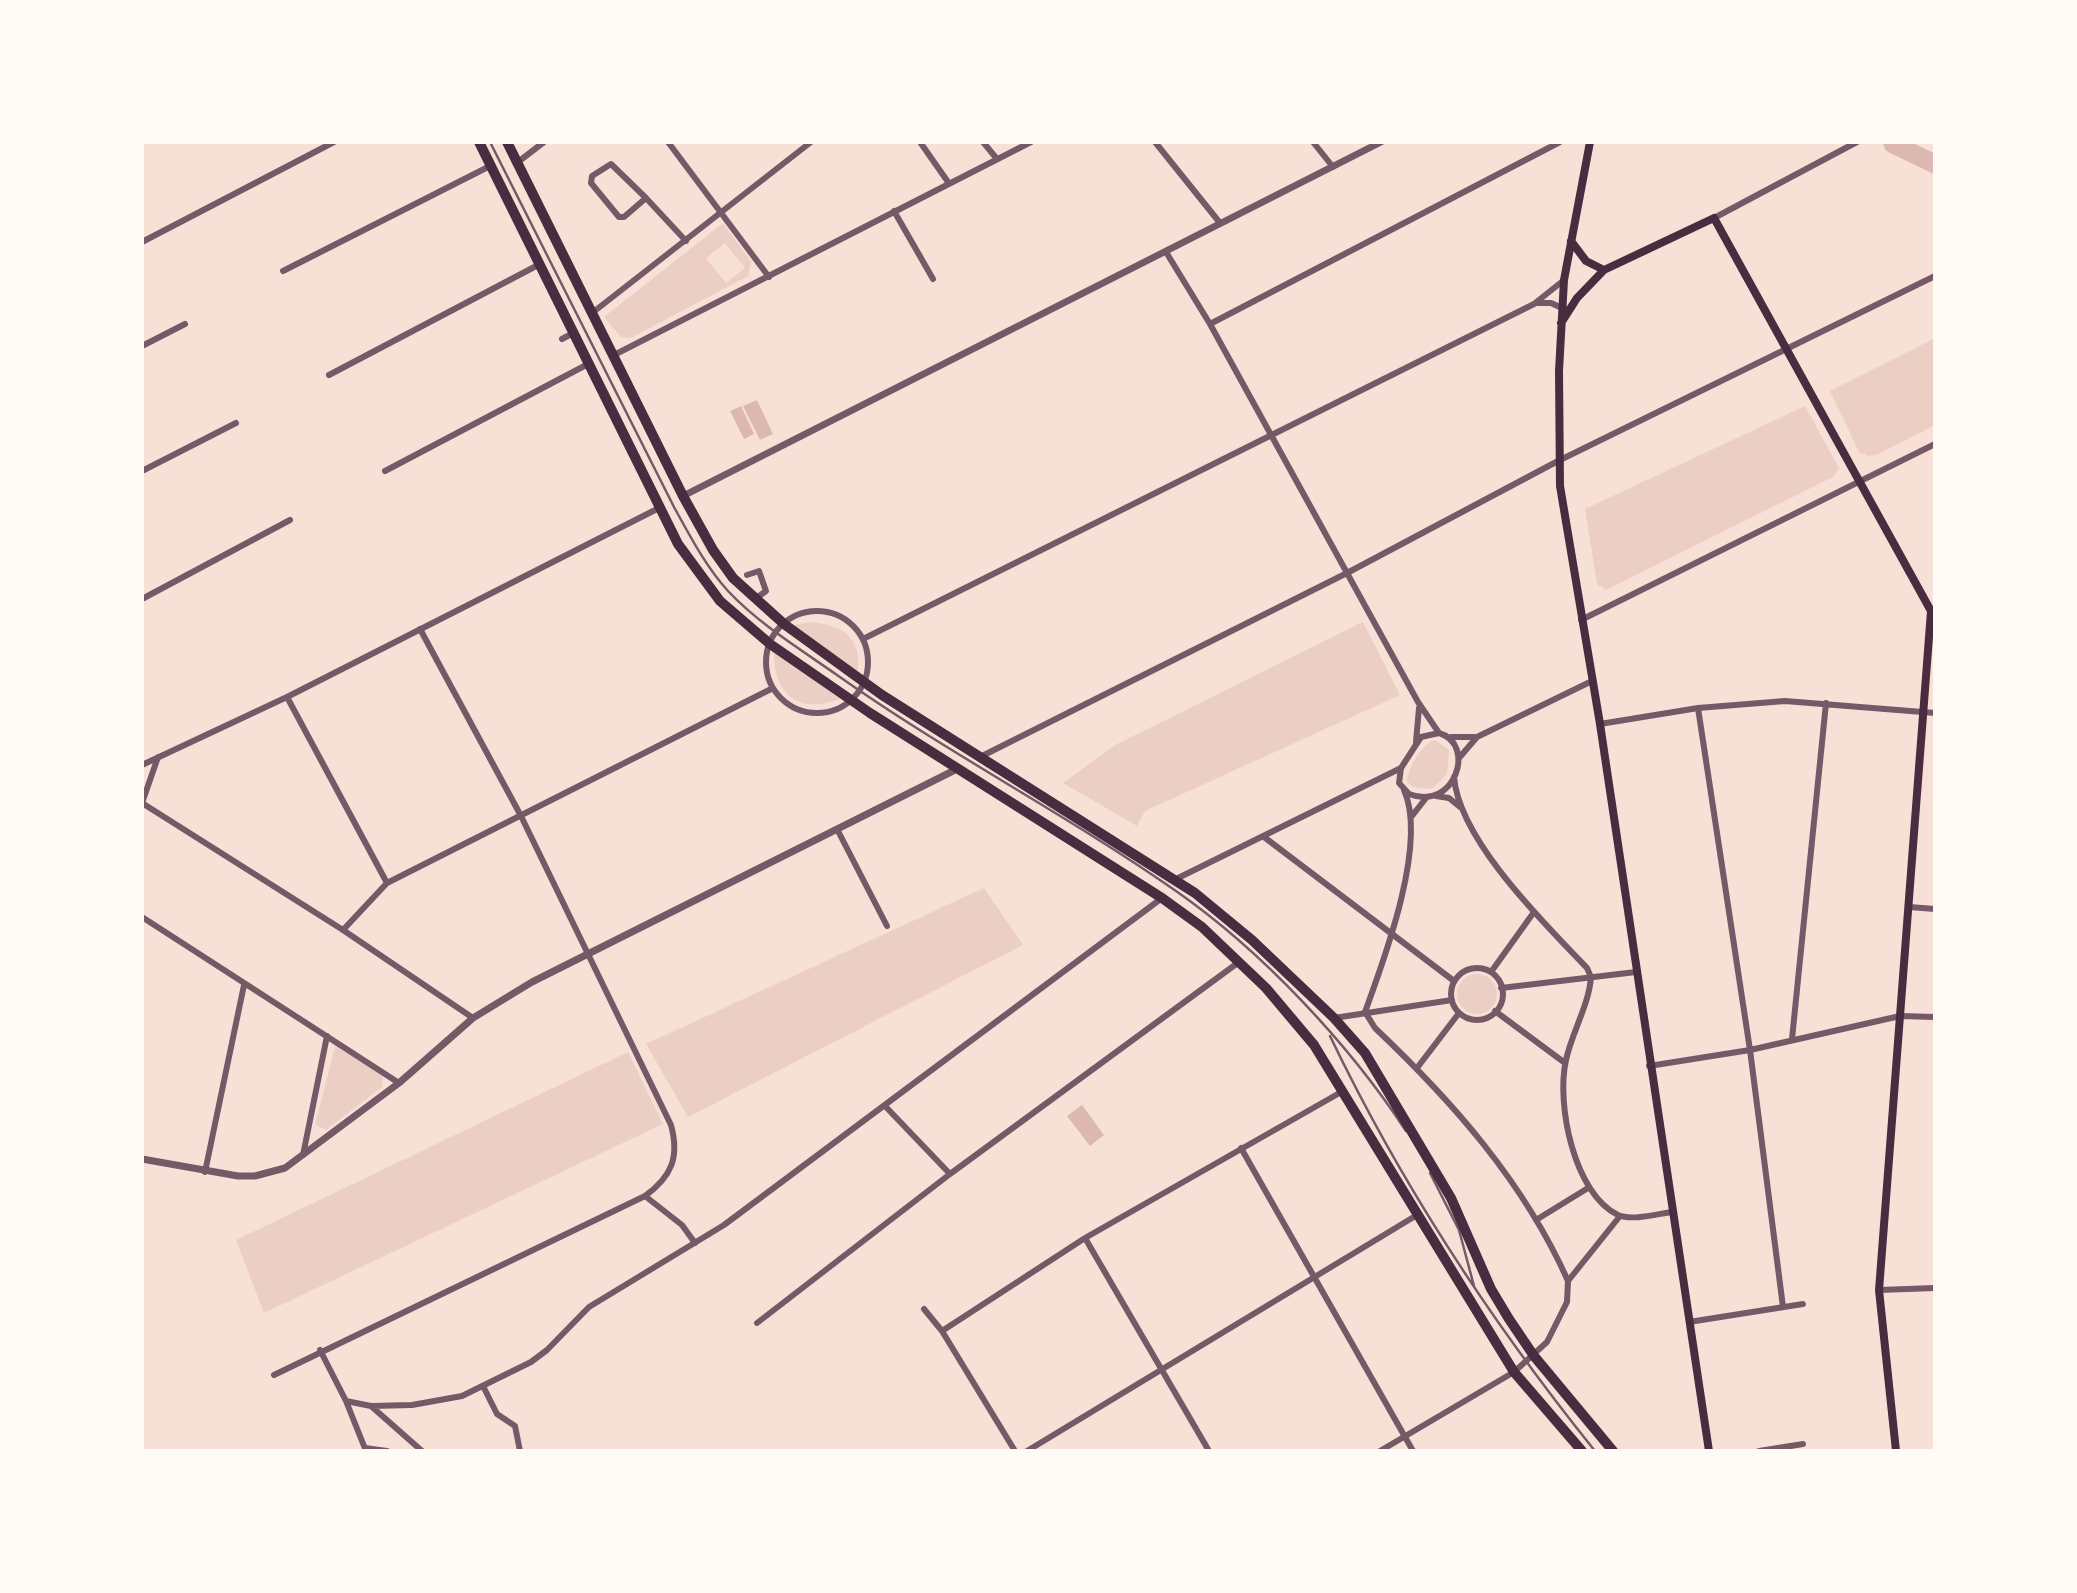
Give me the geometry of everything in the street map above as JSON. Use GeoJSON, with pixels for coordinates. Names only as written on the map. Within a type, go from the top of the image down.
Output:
{"type":"FeatureCollection","features":[{"type":"Feature","properties":{"kind":"main road"},"geometry":{"type":"LineString","coordinates":[[479,142],[678,544],[698,575],[720,601],[770,644],[957,769],[1162,898],[1202,928],[1239,962],[1299,1024],[1343,1091],[1514,1372],[1582,1451]]}},
{"type":"Feature","properties":{"kind":"main road"},"geometry":{"type":"LineString","coordinates":[[507,142],[683,496],[713,550],[754,600],[781,629],[861,686],[980,757],[1174,880],[1229,919],[1334,1018],[1365,1052],[1456,1207],[1491,1289],[1530,1360],[1613,1451]]}},
{"type":"Feature","properties":{"kind":"main road"},"geometry":{"type":"LineString","coordinates":[[1590,142],[1564,280],[1558,461],[1580,620],[1600,724],[1649,1066],[1709,1451]]}},
{"type":"Feature","properties":{"kind":"main road"},"geometry":{"type":"LineString","coordinates":[[1561,323],[1577,298],[1604,270],[1714,218],[1933,610],[1880,1290],[1896,1451]]}},
{"type":"Feature","properties":{"kind":"main road"},"geometry":{"type":"LineString","coordinates":[[1571,241],[1586,261],[1604,270]]}},
{"type":"Feature","properties":{"kind":"street"},"geometry":{"type":"LineString","coordinates":[[142,242],[334,142]]}},
{"type":"Feature","properties":{"kind":"street"},"geometry":{"type":"LineString","coordinates":[[518,162],[544,142]]}},
{"type":"Feature","properties":{"kind":"street"},"geometry":{"type":"LineString","coordinates":[[668,142],[769,277]]}},
{"type":"Feature","properties":{"kind":"street"},"geometry":{"type":"LineString","coordinates":[[592,313],[811,142]]}},
{"type":"Feature","properties":{"kind":"street"},"geometry":{"type":"LineString","coordinates":[[920,142],[948,182]]}},
{"type":"Feature","properties":{"kind":"street"},"geometry":{"type":"LineString","coordinates":[[983,142],[997,159]]}},
{"type":"Feature","properties":{"kind":"street"},"geometry":{"type":"LineString","coordinates":[[614,355],[948,182],[1031,142]]}},
{"type":"Feature","properties":{"kind":"street"},"geometry":{"type":"LineString","coordinates":[[1156,142],[1220,223]]}},
{"type":"Feature","properties":{"kind":"street"},"geometry":{"type":"LineString","coordinates":[[1312,142],[1333,167]]}},
{"type":"Feature","properties":{"kind":"street"},"geometry":{"type":"LineString","coordinates":[[683,496],[1381,142]]}},
{"type":"Feature","properties":{"kind":"street"},"geometry":{"type":"LineString","coordinates":[[1210,324],[1560,142]]}},
{"type":"Feature","properties":{"kind":"street"},"geometry":{"type":"LineString","coordinates":[[1714,218],[1857,142]]}},
{"type":"Feature","properties":{"kind":"street"},"geometry":{"type":"LineString","coordinates":[[646,198],[619,217],[591,183],[592,176],[611,164],[646,198],[686,241]]}},
{"type":"Feature","properties":{"kind":"street"},"geometry":{"type":"LineString","coordinates":[[283,271],[492,165]]}},
{"type":"Feature","properties":{"kind":"street"},"geometry":{"type":"LineString","coordinates":[[894,211],[933,279]]}},
{"type":"Feature","properties":{"kind":"street"},"geometry":{"type":"LineString","coordinates":[[1166,252],[1210,324],[1269,436],[1418,702],[1439,733]]}},
{"type":"Feature","properties":{"kind":"street"},"geometry":{"type":"LineString","coordinates":[[329,375],[540,264]]}},
{"type":"Feature","properties":{"kind":"street"},"geometry":{"type":"LineString","coordinates":[[980,757],[1347,573],[1558,461],[1935,276]]}},
{"type":"Feature","properties":{"kind":"street"},"geometry":{"type":"LineString","coordinates":[[863,639],[1534,304],[1564,280]]}},
{"type":"Feature","properties":{"kind":"street"},"geometry":{"type":"LineString","coordinates":[[1534,304],[1550,303],[1562,308]]}},
{"type":"Feature","properties":{"kind":"street"},"geometry":{"type":"LineString","coordinates":[[142,346],[185,324]]}},
{"type":"Feature","properties":{"kind":"street"},"geometry":{"type":"LineString","coordinates":[[562,339],[575,332]]}},
{"type":"Feature","properties":{"kind":"street"},"geometry":{"type":"LineString","coordinates":[[385,471],[590,363]]}},
{"type":"Feature","properties":{"kind":"street"},"geometry":{"type":"LineString","coordinates":[[142,471],[236,423]]}},
{"type":"Feature","properties":{"kind":"street"},"geometry":{"type":"LineString","coordinates":[[1580,620],[1935,444]]}},
{"type":"Feature","properties":{"kind":"street"},"geometry":{"type":"LineString","coordinates":[[142,765],[287,697],[661,507]]}},
{"type":"Feature","properties":{"kind":"street"},"geometry":{"type":"LineString","coordinates":[[142,599],[290,520]]}},
{"type":"Feature","properties":{"kind":"street"},"geometry":{"type":"LineString","coordinates":[[747,575],[759,571],[766,591],[754,600]]}},
{"type":"Feature","properties":{"kind":"street"},"geometry":{"type":"LineString","coordinates":[[808,612],[834,613],[846,619],[863,639],[867,668],[861,686],[851,699],[829,712],[803,712],[781,699],[773,688],[767,667],[770,644],[781,629],[808,612]]}},
{"type":"Feature","properties":{"kind":"street"},"geometry":{"type":"LineString","coordinates":[[274,1375],[320,1350],[645,1196],[663,1183],[674,1156],[671,1125],[521,817],[420,629]]}},
{"type":"Feature","properties":{"kind":"street"},"geometry":{"type":"LineString","coordinates":[[1458,761],[1477,737],[1592,681]]}},
{"type":"Feature","properties":{"kind":"street"},"geometry":{"type":"LineString","coordinates":[[343,930],[387,883],[773,688]]}},
{"type":"Feature","properties":{"kind":"street"},"geometry":{"type":"LineString","coordinates":[[287,697],[387,883]]}},
{"type":"Feature","properties":{"kind":"street"},"geometry":{"type":"LineString","coordinates":[[1600,724],[1698,708],[1784,701],[1826,702],[1935,713]]}},
{"type":"Feature","properties":{"kind":"street"},"geometry":{"type":"LineString","coordinates":[[1416,743],[1418,702]]}},
{"type":"Feature","properties":{"kind":"street"},"geometry":{"type":"LineString","coordinates":[[1792,1040],[1826,702]]}},
{"type":"Feature","properties":{"kind":"street"},"geometry":{"type":"LineString","coordinates":[[1698,708],[1750,1050],[1783,1307]]}},
{"type":"Feature","properties":{"kind":"street"},"geometry":{"type":"LineString","coordinates":[[1174,880],[1379,782],[1401,768],[1416,743],[1426,735],[1439,733],[1449,737],[1477,737]]}},
{"type":"Feature","properties":{"kind":"street"},"geometry":{"type":"LineString","coordinates":[[1409,825],[1415,808],[1426,798],[1436,796],[1447,789],[1454,777],[1458,749],[1449,737]]}},
{"type":"Feature","properties":{"kind":"street"},"geometry":{"type":"LineString","coordinates":[[159,757],[142,803],[343,930],[473,1018]]}},
{"type":"Feature","properties":{"kind":"street"},"geometry":{"type":"LineString","coordinates":[[1365,1012],[1393,936],[1404,883],[1409,803],[1402,788],[1401,768]]}},
{"type":"Feature","properties":{"kind":"street"},"geometry":{"type":"LineString","coordinates":[[142,1159],[205,1172],[255,1176],[285,1168],[303,1158],[399,1083],[473,1018],[532,982],[957,769]]}},
{"type":"Feature","properties":{"kind":"street"},"geometry":{"type":"LineString","coordinates":[[1454,777],[1461,808],[1489,854],[1534,912],[1587,968],[1591,977],[1565,1063],[1567,1120],[1588,1188],[1596,1199],[1620,1216],[1672,1212]]}},
{"type":"Feature","properties":{"kind":"street"},"geometry":{"type":"LineString","coordinates":[[1379,782],[1392,781],[1426,798]]}},
{"type":"Feature","properties":{"kind":"street"},"geometry":{"type":"LineString","coordinates":[[1436,796],[1449,799],[1461,808]]}},
{"type":"Feature","properties":{"kind":"street"},"geometry":{"type":"LineString","coordinates":[[837,829],[887,926]]}},
{"type":"Feature","properties":{"kind":"street"},"geometry":{"type":"LineString","coordinates":[[1264,836],[1454,981]]}},
{"type":"Feature","properties":{"kind":"street"},"geometry":{"type":"LineString","coordinates":[[346,1401],[371,1406],[439,1401],[484,1388],[547,1350],[589,1307],[695,1243],[885,1107],[1162,898]]}},
{"type":"Feature","properties":{"kind":"street"},"geometry":{"type":"LineString","coordinates":[[1909,907],[1935,909]]}},
{"type":"Feature","properties":{"kind":"street"},"geometry":{"type":"LineString","coordinates":[[1491,972],[1534,912]]}},
{"type":"Feature","properties":{"kind":"street"},"geometry":{"type":"LineString","coordinates":[[142,917],[399,1083]]}},
{"type":"Feature","properties":{"kind":"street"},"geometry":{"type":"LineString","coordinates":[[757,1323],[950,1174],[1239,962]]}},
{"type":"Feature","properties":{"kind":"street"},"geometry":{"type":"LineString","coordinates":[[1471,969],[1491,972],[1502,988],[1501,1003],[1495,1011],[1478,1019],[1459,1013],[1452,1000],[1454,981],[1471,969]]}},
{"type":"Feature","properties":{"kind":"street"},"geometry":{"type":"LineString","coordinates":[[1502,988],[1636,972]]}},
{"type":"Feature","properties":{"kind":"street"},"geometry":{"type":"LineString","coordinates":[[205,1172],[244,985]]}},
{"type":"Feature","properties":{"kind":"street"},"geometry":{"type":"LineString","coordinates":[[1334,1018],[1452,1000]]}},
{"type":"Feature","properties":{"kind":"street"},"geometry":{"type":"LineString","coordinates":[[1495,1011],[1565,1063]]}},
{"type":"Feature","properties":{"kind":"street"},"geometry":{"type":"LineString","coordinates":[[1365,1012],[1375,1028],[1467,1122],[1536,1220],[1568,1281],[1567,1302],[1561,1318],[1530,1360],[1380,1451]]}},
{"type":"Feature","properties":{"kind":"street"},"geometry":{"type":"LineString","coordinates":[[1417,1068],[1459,1013]]}},
{"type":"Feature","properties":{"kind":"street"},"geometry":{"type":"LineString","coordinates":[[1649,1066],[1750,1050],[1900,1016],[1935,1017]]}},
{"type":"Feature","properties":{"kind":"street"},"geometry":{"type":"LineString","coordinates":[[303,1158],[327,1037]]}},
{"type":"Feature","properties":{"kind":"street"},"geometry":{"type":"LineString","coordinates":[[942,1331],[1085,1238],[1343,1091]]}},
{"type":"Feature","properties":{"kind":"street"},"geometry":{"type":"LineString","coordinates":[[885,1107],[950,1174]]}},
{"type":"Feature","properties":{"kind":"street"},"geometry":{"type":"LineString","coordinates":[[1241,1148],[1413,1451]]}},
{"type":"Feature","properties":{"kind":"street"},"geometry":{"type":"LineString","coordinates":[[1536,1220],[1588,1188]]}},
{"type":"Feature","properties":{"kind":"street"},"geometry":{"type":"LineString","coordinates":[[645,1196],[682,1225],[695,1243]]}},
{"type":"Feature","properties":{"kind":"street"},"geometry":{"type":"LineString","coordinates":[[1027,1451],[1417,1215]]}},
{"type":"Feature","properties":{"kind":"street"},"geometry":{"type":"LineString","coordinates":[[1568,1281],[1620,1216]]}},
{"type":"Feature","properties":{"kind":"street"},"geometry":{"type":"LineString","coordinates":[[1085,1238],[1209,1451]]}},
{"type":"Feature","properties":{"kind":"street"},"geometry":{"type":"LineString","coordinates":[[1880,1290],[1935,1288]]}},
{"type":"Feature","properties":{"kind":"street"},"geometry":{"type":"LineString","coordinates":[[1689,1321],[1803,1304]]}},
{"type":"Feature","properties":{"kind":"street"},"geometry":{"type":"LineString","coordinates":[[924,1309],[942,1331],[1016,1451]]}},
{"type":"Feature","properties":{"kind":"street"},"geometry":{"type":"LineString","coordinates":[[320,1350],[346,1401],[365,1450],[387,1451]]}},
{"type":"Feature","properties":{"kind":"street"},"geometry":{"type":"LineString","coordinates":[[484,1388],[497,1414],[515,1426],[520,1451]]}},
{"type":"Feature","properties":{"kind":"street"},"geometry":{"type":"LineString","coordinates":[[371,1406],[422,1451]]}},
{"type":"Feature","properties":{"kind":"street"},"geometry":{"type":"LineString","coordinates":[[1759,1451],[1803,1444]]}},
{"type":"Feature","properties":{"kind":"lane"},"geometry":{"type":"LineString","coordinates":[[490,142],[698,549],[728,591],[781,629]]}},
{"type":"Feature","properties":{"kind":"lane"},"geometry":{"type":"LineString","coordinates":[[861,686],[916,729],[1046,807],[1175,890],[1233,936],[1364,1069],[1419,1153],[1459,1230],[1474,1286]]}},
{"type":"Feature","properties":{"kind":"lane"},"geometry":{"type":"LineString","coordinates":[[1328,1032],[1373,1122],[1474,1286],[1595,1451]]}},
{"type":"Feature","properties":{"kind":"shaded area"},"geometry":{"type":"Polygon","coordinates":[[[723,223],[751,262],[748,276],[631,338],[621,337],[604,317],[723,223]],[[725,243],[706,258],[726,283],[745,268],[725,243]]]}},
{"type":"Feature","properties":{"kind":"shaded area"},"geometry":{"type":"Polygon","coordinates":[[[1935,338],[1935,425],[1876,455],[1868,456],[1859,452],[1830,391],[1935,338]]]}},
{"type":"Feature","properties":{"kind":"shaded area"},"geometry":{"type":"Polygon","coordinates":[[[757,400],[773,434],[760,440],[743,406],[757,400]]]}},
{"type":"Feature","properties":{"kind":"shaded area"},"geometry":{"type":"Polygon","coordinates":[[[741,406],[754,434],[744,439],[730,411],[741,406]]]}},
{"type":"Feature","properties":{"kind":"shaded area"},"geometry":{"type":"Polygon","coordinates":[[[1805,406],[1839,468],[1833,477],[1606,590],[1597,584],[1585,509],[1805,406]]]}},
{"type":"Feature","properties":{"kind":"shaded area"},"geometry":{"type":"Polygon","coordinates":[[[810,622],[842,630],[849,636],[857,651],[858,674],[794,625],[810,622]]]}},
{"type":"Feature","properties":{"kind":"shaded area"},"geometry":{"type":"Polygon","coordinates":[[[1363,622],[1400,695],[1145,811],[1137,826],[1063,783],[1115,745],[1363,622]]]}},
{"type":"Feature","properties":{"kind":"shaded area"},"geometry":{"type":"Polygon","coordinates":[[[774,650],[840,699],[811,704],[790,697],[778,678],[774,650]]]}},
{"type":"Feature","properties":{"kind":"shaded area"},"geometry":{"type":"Polygon","coordinates":[[[1435,740],[1449,750],[1447,774],[1432,789],[1413,787],[1407,781],[1413,763],[1421,751],[1435,740]]]}},
{"type":"Feature","properties":{"kind":"shaded area"},"geometry":{"type":"Polygon","coordinates":[[[984,888],[1023,945],[688,1117],[646,1044],[984,888]]]}},
{"type":"Feature","properties":{"kind":"shaded area"},"geometry":{"type":"Polygon","coordinates":[[[1477,974],[1491,980],[1497,994],[1491,1008],[1477,1014],[1463,1008],[1457,994],[1463,980],[1477,974]]]}},
{"type":"Feature","properties":{"kind":"shaded area"},"geometry":{"type":"Polygon","coordinates":[[[335,1046],[383,1075],[382,1087],[326,1130],[315,1125],[335,1046]]]}},
{"type":"Feature","properties":{"kind":"shaded area"},"geometry":{"type":"Polygon","coordinates":[[[628,1052],[663,1124],[264,1313],[236,1240],[628,1052]]]}},
{"type":"Feature","properties":{"kind":"shaded area"},"geometry":{"type":"Polygon","coordinates":[[[1082,1105],[1104,1135],[1090,1146],[1067,1116],[1082,1105]]]}},
{"type":"Feature","properties":{"kind":"waterway"},"geometry":{"type":"LineString","coordinates":[[1893,144],[1935,164]]}}]}
